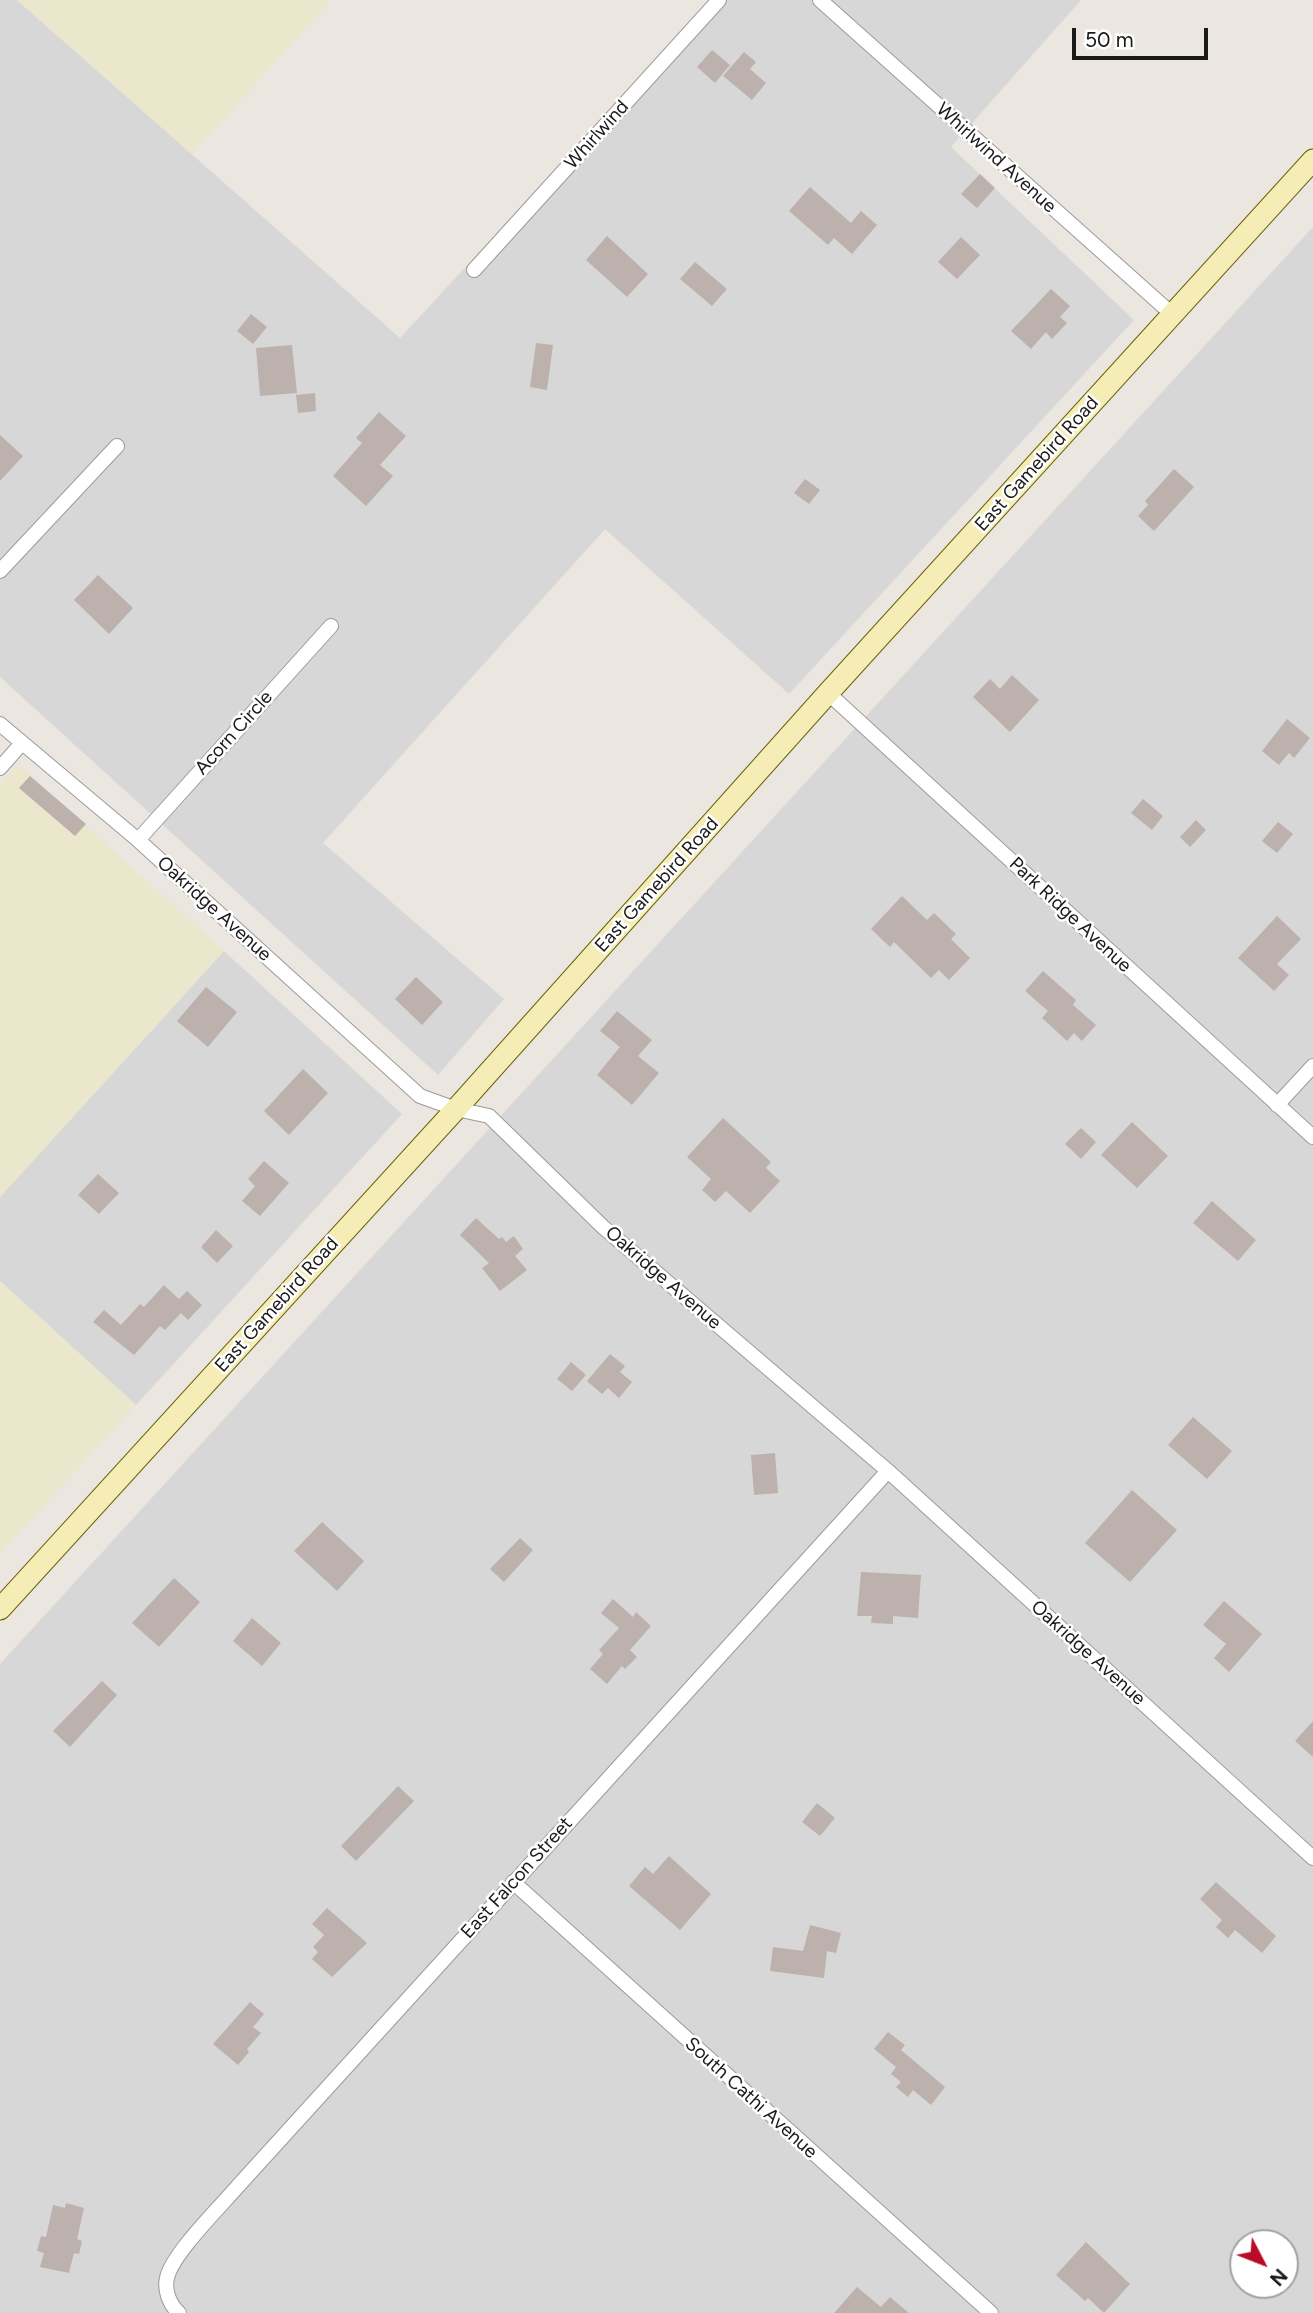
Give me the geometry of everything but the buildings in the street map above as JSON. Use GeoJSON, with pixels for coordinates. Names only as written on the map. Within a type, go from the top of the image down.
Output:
{"type":"FeatureCollection","features":[{"type":"Feature","properties":{"kind":"main road","name":"East Gamebird Road"},"geometry":{"type":"LineString","coordinates":[[0,1609],[456,1109],[828,693],[1313,160]]}},
{"type":"Feature","properties":{"kind":"street","name":"Whirlwind"},"geometry":{"type":"LineString","coordinates":[[474,270],[719,0]]}},
{"type":"Feature","properties":{"kind":"street","name":"Whirlwind Avenue"},"geometry":{"type":"LineString","coordinates":[[820,0],[1172,315]]}},
{"type":"Feature","properties":{"kind":"street"},"geometry":{"type":"LineString","coordinates":[[0,571],[117,446]]}},
{"type":"Feature","properties":{"kind":"street","name":"Acorn Circle"},"geometry":{"type":"LineString","coordinates":[[138,840],[331,626]]}},
{"type":"Feature","properties":{"kind":"street","name":"Park Ridge Avenue"},"geometry":{"type":"LineString","coordinates":[[828,693],[1313,1137]]}},
{"type":"Feature","properties":{"kind":"street","name":"Oakridge Avenue"},"geometry":{"type":"LineString","coordinates":[[0,723],[138,840],[420,1096],[456,1109],[489,1116],[603,1227],[888,1471],[1313,1858]]}},
{"type":"Feature","properties":{"kind":"street"},"geometry":{"type":"LineString","coordinates":[[0,768],[22,743]]}},
{"type":"Feature","properties":{"kind":"street"},"geometry":{"type":"LineString","coordinates":[[1277,1105],[1313,1066]]}},
{"type":"Feature","properties":{"kind":"street","name":"East Falcon Street"},"geometry":{"type":"LineString","coordinates":[[179,2313],[167,2295],[166,2279],[174,2261],[237,2186],[888,1471]]}},
{"type":"Feature","properties":{"kind":"street","name":"South Cathi Avenue"},"geometry":{"type":"LineString","coordinates":[[513,1882],[991,2313]]}},
{"type":"Feature","properties":{"kind":"shaded area"},"geometry":{"type":"Polygon","coordinates":[[[0,0],[17,0],[400,338],[712,0],[1081,0],[951,147],[1134,320],[789,694],[605,529],[323,843],[504,999],[438,1075],[0,677],[0,0]]]}},
{"type":"Feature","properties":{"kind":"shaded area"},"geometry":{"type":"Polygon","coordinates":[[[17,0],[331,0],[192,154],[17,0]]]}},
{"type":"Feature","properties":{"kind":"shaded area"},"geometry":{"type":"Polygon","coordinates":[[[1313,227],[1313,2313],[0,2313],[0,1664],[1313,227]]]}},
{"type":"Feature","properties":{"kind":"shaded area"},"geometry":{"type":"Polygon","coordinates":[[[18,764],[224,951],[0,1197],[0,784],[18,764]]]}},
{"type":"Feature","properties":{"kind":"shaded area"},"geometry":{"type":"Polygon","coordinates":[[[224,951],[402,1114],[136,1405],[0,1281],[0,1197],[224,951]]]}},
{"type":"Feature","properties":{"kind":"shaded area"},"geometry":{"type":"Polygon","coordinates":[[[0,1281],[136,1405],[0,1554],[0,1281]]]}}]}
